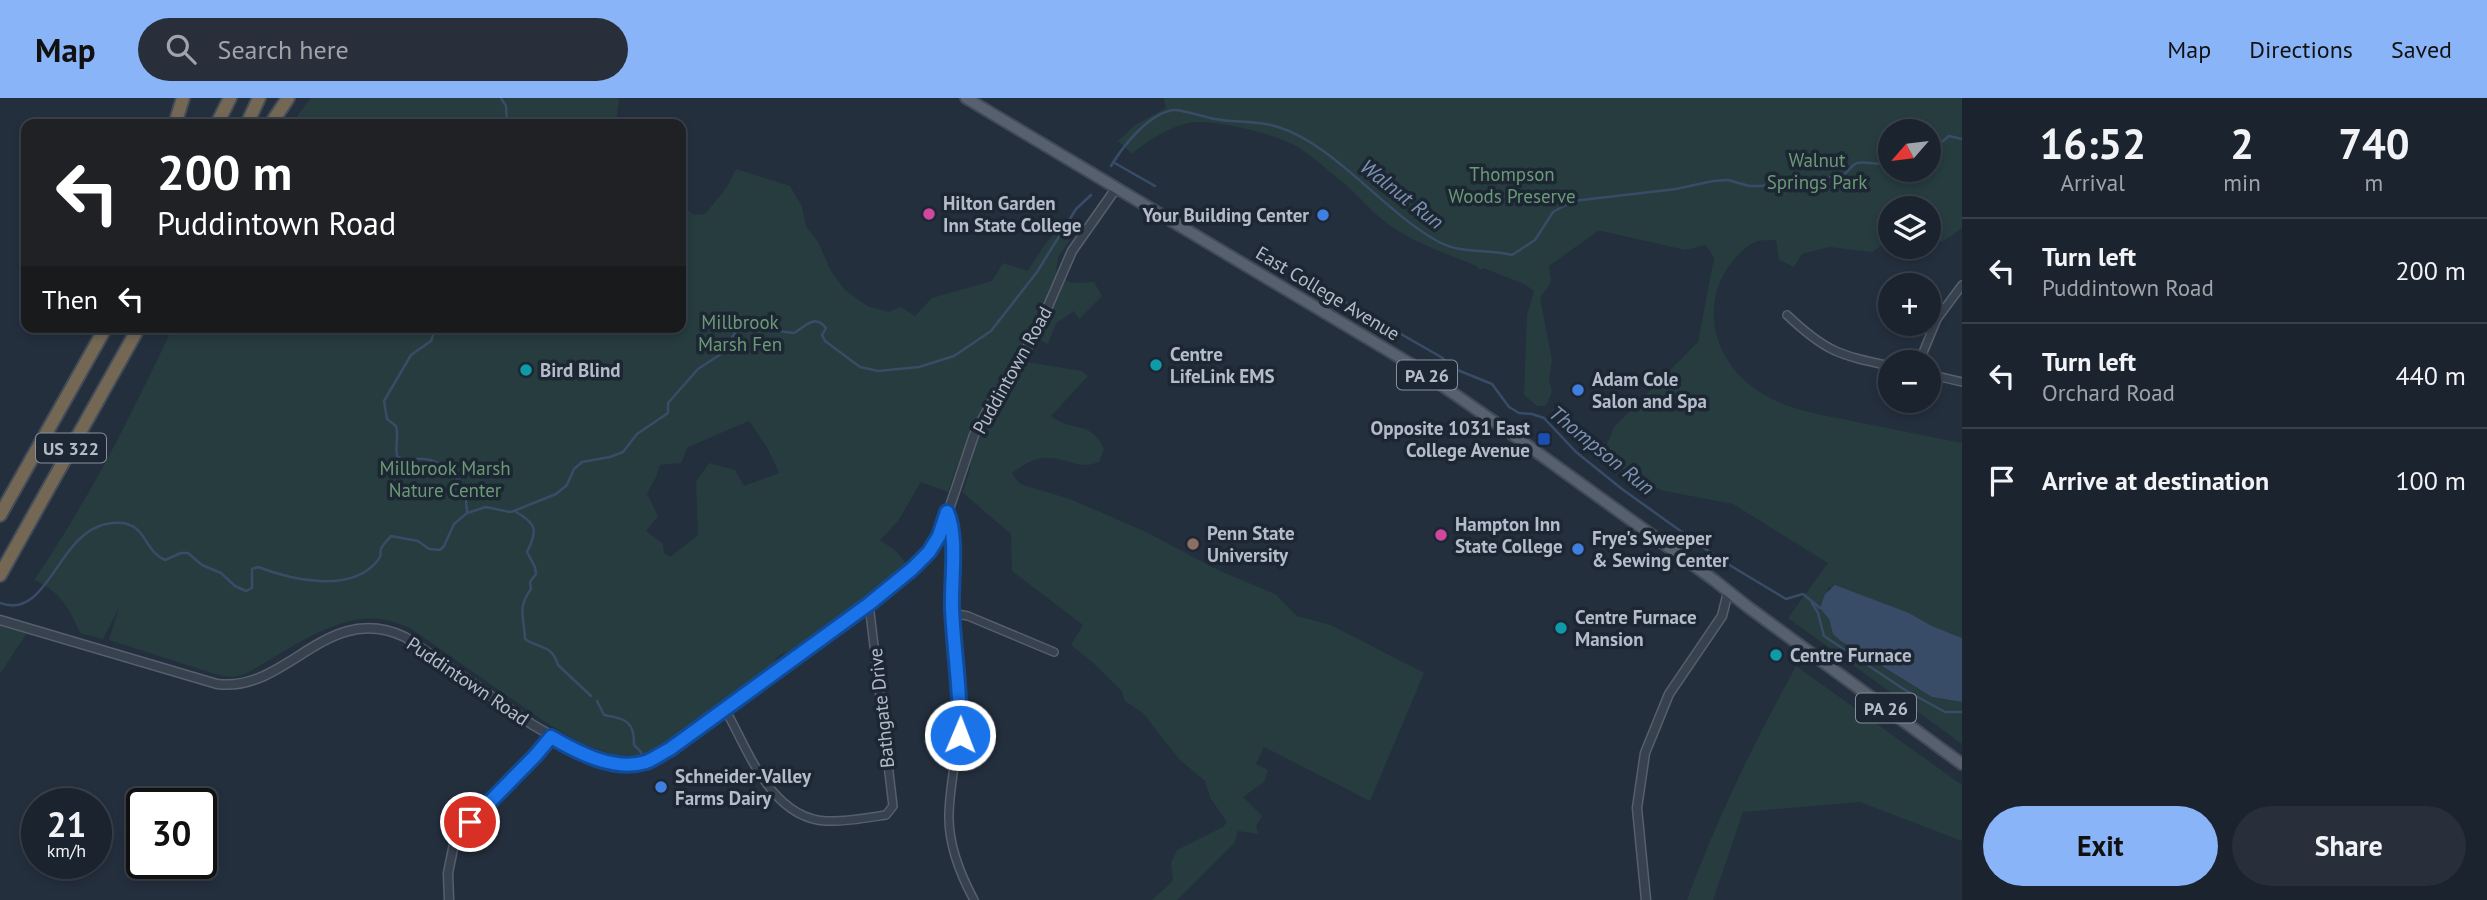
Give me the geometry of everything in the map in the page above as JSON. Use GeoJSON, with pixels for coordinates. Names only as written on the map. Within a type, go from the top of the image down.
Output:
{"type":"FeatureCollection","features":[{"type":"Feature","properties":{"kind":"highway"},"geometry":{"type":"LineString","coordinates":[[177,119],[183,98]]}},
{"type":"Feature","properties":{"kind":"highway"},"geometry":{"type":"LineString","coordinates":[[220,119],[230,98]]}},
{"type":"Feature","properties":{"kind":"highway"},"geometry":{"type":"LineString","coordinates":[[249,119],[259,98]]}},
{"type":"Feature","properties":{"kind":"highway"},"geometry":{"type":"LineString","coordinates":[[274,119],[288,98]]}},
{"type":"Feature","properties":{"kind":"highway"},"geometry":{"type":"LineString","coordinates":[[0,512],[16,475],[93,333]]}},
{"type":"Feature","properties":{"kind":"highway","name":"US 322"},"geometry":{"type":"LineString","coordinates":[[0,512],[103,333]]}},
{"type":"Feature","properties":{"kind":"highway","name":"US 322"},"geometry":{"type":"LineString","coordinates":[[2,572],[136,333]]}},
{"type":"Feature","properties":{"kind":"highway"},"geometry":{"type":"LineString","coordinates":[[88,417],[142,333]]}},
{"type":"Feature","properties":{"kind":"main road","name":"East College Avenue"},"geometry":{"type":"LineString","coordinates":[[966,98],[1414,366],[1714,580],[1962,764]]}},
{"type":"Feature","properties":{"kind":"street","name":"Puddintown Road"},"geometry":{"type":"LineString","coordinates":[[0,620],[226,685],[240,685],[256,679],[347,631],[369,627],[382,628],[412,642],[551,737],[613,763],[635,765],[651,760],[670,749],[869,604],[929,552],[942,530],[963,464],[979,426],[1036,334],[1072,251],[1117,187]]}},
{"type":"Feature","properties":{"kind":"street"},"geometry":{"type":"LineString","coordinates":[[1924,350],[1937,319],[1962,285]]}},
{"type":"Feature","properties":{"kind":"street"},"geometry":{"type":"LineString","coordinates":[[1787,315],[1810,338],[1837,353],[1878,363]]}},
{"type":"Feature","properties":{"kind":"street"},"geometry":{"type":"LineString","coordinates":[[1941,377],[1962,382]]}},
{"type":"Feature","properties":{"kind":"street"},"geometry":{"type":"LineString","coordinates":[[947,512],[954,536],[951,558],[952,613],[961,700],[960,735],[949,816],[954,851],[964,882],[974,900]]}},
{"type":"Feature","properties":{"kind":"street"},"geometry":{"type":"LineString","coordinates":[[1646,900],[1637,808],[1645,753],[1669,694],[1722,616],[1728,592]]}},
{"type":"Feature","properties":{"kind":"street","name":"Bathgate Drive"},"geometry":{"type":"LineString","coordinates":[[725,709],[769,788],[793,811],[808,818],[825,821],[886,815],[893,806],[869,604]]}},
{"type":"Feature","properties":{"kind":"street"},"geometry":{"type":"LineString","coordinates":[[952,613],[968,615],[1054,652]]}},
{"type":"Feature","properties":{"kind":"street"},"geometry":{"type":"LineString","coordinates":[[449,900],[448,873],[455,839],[551,737]]}},
{"type":"Feature","properties":{"kind":"green space"},"geometry":{"type":"Polygon","coordinates":[[[311,98],[619,98],[617,119],[295,119],[311,98]]]}},
{"type":"Feature","properties":{"kind":"green space"},"geometry":{"type":"Polygon","coordinates":[[[1164,98],[1962,98],[1962,228],[1941,241],[1941,196],[1878,196],[1878,248],[1872,252],[1829,247],[1802,254],[1794,267],[1779,260],[1776,240],[1755,242],[1732,261],[1724,274],[1714,303],[1714,319],[1716,335],[1729,363],[1751,386],[1775,400],[1796,409],[1962,443],[1962,638],[1909,613],[1829,587],[1820,607],[1829,619],[1833,634],[1849,647],[1932,697],[1962,702],[1962,744],[1788,618],[1828,563],[1733,504],[1660,490],[1602,457],[1614,427],[1698,342],[1714,258],[1706,245],[1685,250],[1598,231],[1549,266],[1551,282],[1540,298],[1552,360],[1549,379],[1552,392],[1546,406],[1537,406],[1524,395],[1527,315],[1534,291],[1524,284],[1483,268],[1480,270],[1477,266],[1405,235],[1387,224],[1310,156],[1282,140],[1240,127],[1198,122],[1166,131],[1132,154],[1118,141],[1135,125],[1166,108],[1164,98]]]}},
{"type":"Feature","properties":{"kind":"green space","name":"Millbrook Marsh Nature Center"},"geometry":{"type":"Polygon","coordinates":[[[736,169],[790,186],[802,207],[806,226],[845,290],[867,306],[889,312],[901,307],[915,316],[932,298],[992,281],[1003,263],[1028,271],[1062,224],[1075,233],[1058,257],[1056,273],[1071,283],[1094,282],[1102,296],[1079,319],[1074,311],[1056,323],[1048,344],[1031,336],[982,410],[963,450],[948,492],[921,482],[898,521],[880,540],[896,551],[908,565],[872,596],[803,647],[781,655],[769,671],[657,750],[637,756],[615,755],[583,744],[545,722],[410,628],[391,621],[362,619],[326,629],[243,675],[230,677],[109,640],[119,608],[103,639],[80,633],[63,601],[34,580],[109,456],[170,333],[686,333],[686,208],[694,215],[705,214],[727,187],[736,169]],[[749,421],[688,447],[681,463],[660,465],[647,494],[658,516],[646,531],[663,544],[664,553],[670,557],[698,535],[696,482],[709,463],[735,470],[744,486],[779,473],[768,449],[749,421]]]}},
{"type":"Feature","properties":{"kind":"green space"},"geometry":{"type":"Polygon","coordinates":[[[1026,362],[1082,371],[1088,376],[1051,416],[1058,421],[1087,430],[1099,440],[1104,449],[1099,462],[1091,464],[1051,458],[1031,461],[1012,473],[1020,484],[1070,499],[1146,532],[1218,570],[1275,594],[1297,616],[1331,625],[1424,673],[1370,801],[1264,747],[1256,764],[1268,770],[1264,782],[1243,797],[1262,816],[1256,826],[1258,834],[1238,831],[1234,843],[1177,900],[1152,900],[1173,881],[1171,863],[1177,850],[1223,827],[1227,822],[1211,799],[1205,781],[1179,759],[1143,713],[1125,701],[1121,690],[1071,645],[1083,625],[1012,571],[1011,534],[962,492],[981,433],[1026,362]]]}},
{"type":"Feature","properties":{"kind":"green space"},"geometry":{"type":"Polygon","coordinates":[[[0,620],[30,628],[0,674],[0,620]]]}},
{"type":"Feature","properties":{"kind":"green space"},"geometry":{"type":"Polygon","coordinates":[[[1796,666],[1962,785],[1962,841],[1860,802],[1743,812],[1713,900],[1687,900],[1737,781],[1796,666]]]}},
{"type":"Feature","properties":{"kind":"water"},"geometry":{"type":"Polygon","coordinates":[[[1835,585],[1909,613],[1962,638],[1962,702],[1932,697],[1833,634],[1829,619],[1820,608],[1825,594],[1835,585]]]}},
{"type":"Feature","properties":{"kind":"waterway"},"geometry":{"type":"LineString","coordinates":[[501,98],[506,106],[507,119]]}},
{"type":"Feature","properties":{"kind":"waterway","name":"Walnut Run"},"geometry":{"type":"LineString","coordinates":[[1111,166],[1122,149],[1146,124],[1173,110],[1215,119],[1270,125],[1299,136],[1319,148],[1399,214],[1439,242],[1465,250],[1512,255],[1535,240],[1553,212],[1573,201],[1676,189],[1713,181],[1728,180],[1749,186],[1762,186],[1787,180],[1789,182],[1838,176],[1857,163],[1878,163]]}},
{"type":"Feature","properties":{"kind":"waterway","name":"Walnut Run"},"geometry":{"type":"LineString","coordinates":[[1941,141],[1949,136],[1962,139]]}},
{"type":"Feature","properties":{"kind":"waterway"},"geometry":{"type":"LineString","coordinates":[[1113,162],[1155,186]]}},
{"type":"Feature","properties":{"kind":"waterway","name":"Thompson Run"},"geometry":{"type":"LineString","coordinates":[[467,513],[486,507],[514,511],[556,494],[567,485],[574,469],[582,462],[623,452],[637,434],[668,413],[668,403],[698,369],[721,354],[737,330],[745,324],[794,333],[814,321],[817,322],[826,328],[822,335],[825,341],[860,367],[878,371],[919,367],[954,356],[991,331],[1037,272],[1076,209],[1091,195]]}},
{"type":"Feature","properties":{"kind":"waterway","name":"Thompson Run"},"geometry":{"type":"LineString","coordinates":[[1326,291],[1441,357],[1455,369],[1492,384],[1509,407],[1519,413],[1544,418],[1576,452],[1622,489],[1721,560],[1786,599],[1803,594],[1820,608]]}},
{"type":"Feature","properties":{"kind":"waterway"},"geometry":{"type":"LineString","coordinates":[[0,603],[16,605],[30,600],[42,589],[76,543],[89,531],[111,523],[125,523],[133,527],[154,552],[165,560],[188,553],[202,565],[221,573],[235,586],[246,591],[252,588],[252,569],[258,567],[287,576],[321,581],[338,581],[353,577],[367,571],[378,560],[382,547],[391,536],[418,541],[429,549],[440,550],[454,524],[467,513],[461,485],[456,477],[434,461],[397,456],[396,426],[387,419],[384,401],[411,355],[431,341],[434,333]]}},
{"type":"Feature","properties":{"kind":"waterway"},"geometry":{"type":"LineString","coordinates":[[516,512],[534,528],[527,552],[536,574],[530,582],[531,589],[523,607],[525,639],[549,650],[558,665],[591,696]]}},
{"type":"Feature","properties":{"kind":"waterway"},"geometry":{"type":"LineString","coordinates":[[1812,603],[1818,613],[1824,636],[1905,690],[1945,712],[1962,712]]}},
{"type":"Feature","properties":{"kind":"waterway"},"geometry":{"type":"LineString","coordinates":[[597,701],[604,715],[627,722],[633,731],[634,745],[641,752],[642,760]]}},
{"type":"Feature","properties":{"kind":"place","name":"Hilton Garden Inn State College"},"geometry":{"type":"Point","coordinates":[929,214]}},
{"type":"Feature","properties":{"kind":"place","name":"Your Building Center"},"geometry":{"type":"Point","coordinates":[1323,215]}},
{"type":"Feature","properties":{"kind":"place","name":"Centre LifeLink EMS"},"geometry":{"type":"Point","coordinates":[1156,365]}},
{"type":"Feature","properties":{"kind":"place","name":"Bird Blind"},"geometry":{"type":"Point","coordinates":[526,370]}},
{"type":"Feature","properties":{"kind":"place","name":"Adam Cole Salon and Spa"},"geometry":{"type":"Point","coordinates":[1578,390]}},
{"type":"Feature","properties":{"kind":"place","name":"Opposite 1031 East College Avenue"},"geometry":{"type":"Point","coordinates":[1544,439]}},
{"type":"Feature","properties":{"kind":"place","name":"Hampton Inn State College"},"geometry":{"type":"Point","coordinates":[1441,535]}},
{"type":"Feature","properties":{"kind":"place","name":"Penn State University"},"geometry":{"type":"Point","coordinates":[1193,544]}},
{"type":"Feature","properties":{"kind":"place","name":"Frye's Sweeper & Sewing Center"},"geometry":{"type":"Point","coordinates":[1578,549]}},
{"type":"Feature","properties":{"kind":"place","name":"Centre Furnace Mansion"},"geometry":{"type":"Point","coordinates":[1561,628]}},
{"type":"Feature","properties":{"kind":"place","name":"Centre Furnace"},"geometry":{"type":"Point","coordinates":[1776,655]}},
{"type":"Feature","properties":{"kind":"place","name":"Schneider-Valley Farms Dairy"},"geometry":{"type":"Point","coordinates":[661,787]}},
{"type":"Feature","properties":{"kind":"route"},"geometry":{"type":"LineString","coordinates":[[470,822],[551,737],[590,756],[624,765],[645,763],[670,749],[869,604],[922,561],[939,536],[947,512],[954,536],[951,584],[954,645],[961,700],[960,735]]}},
{"type":"Feature","properties":{"kind":"park label","name":"Walnut Springs Park"},"geometry":{"type":"Point","coordinates":[1817,171]}},
{"type":"Feature","properties":{"kind":"park label","name":"Thompson Woods Preserve"},"geometry":{"type":"Point","coordinates":[1512,185]}},
{"type":"Feature","properties":{"kind":"park label","name":"Millbrook Marsh Fen"},"geometry":{"type":"Point","coordinates":[740,333]}}]}
